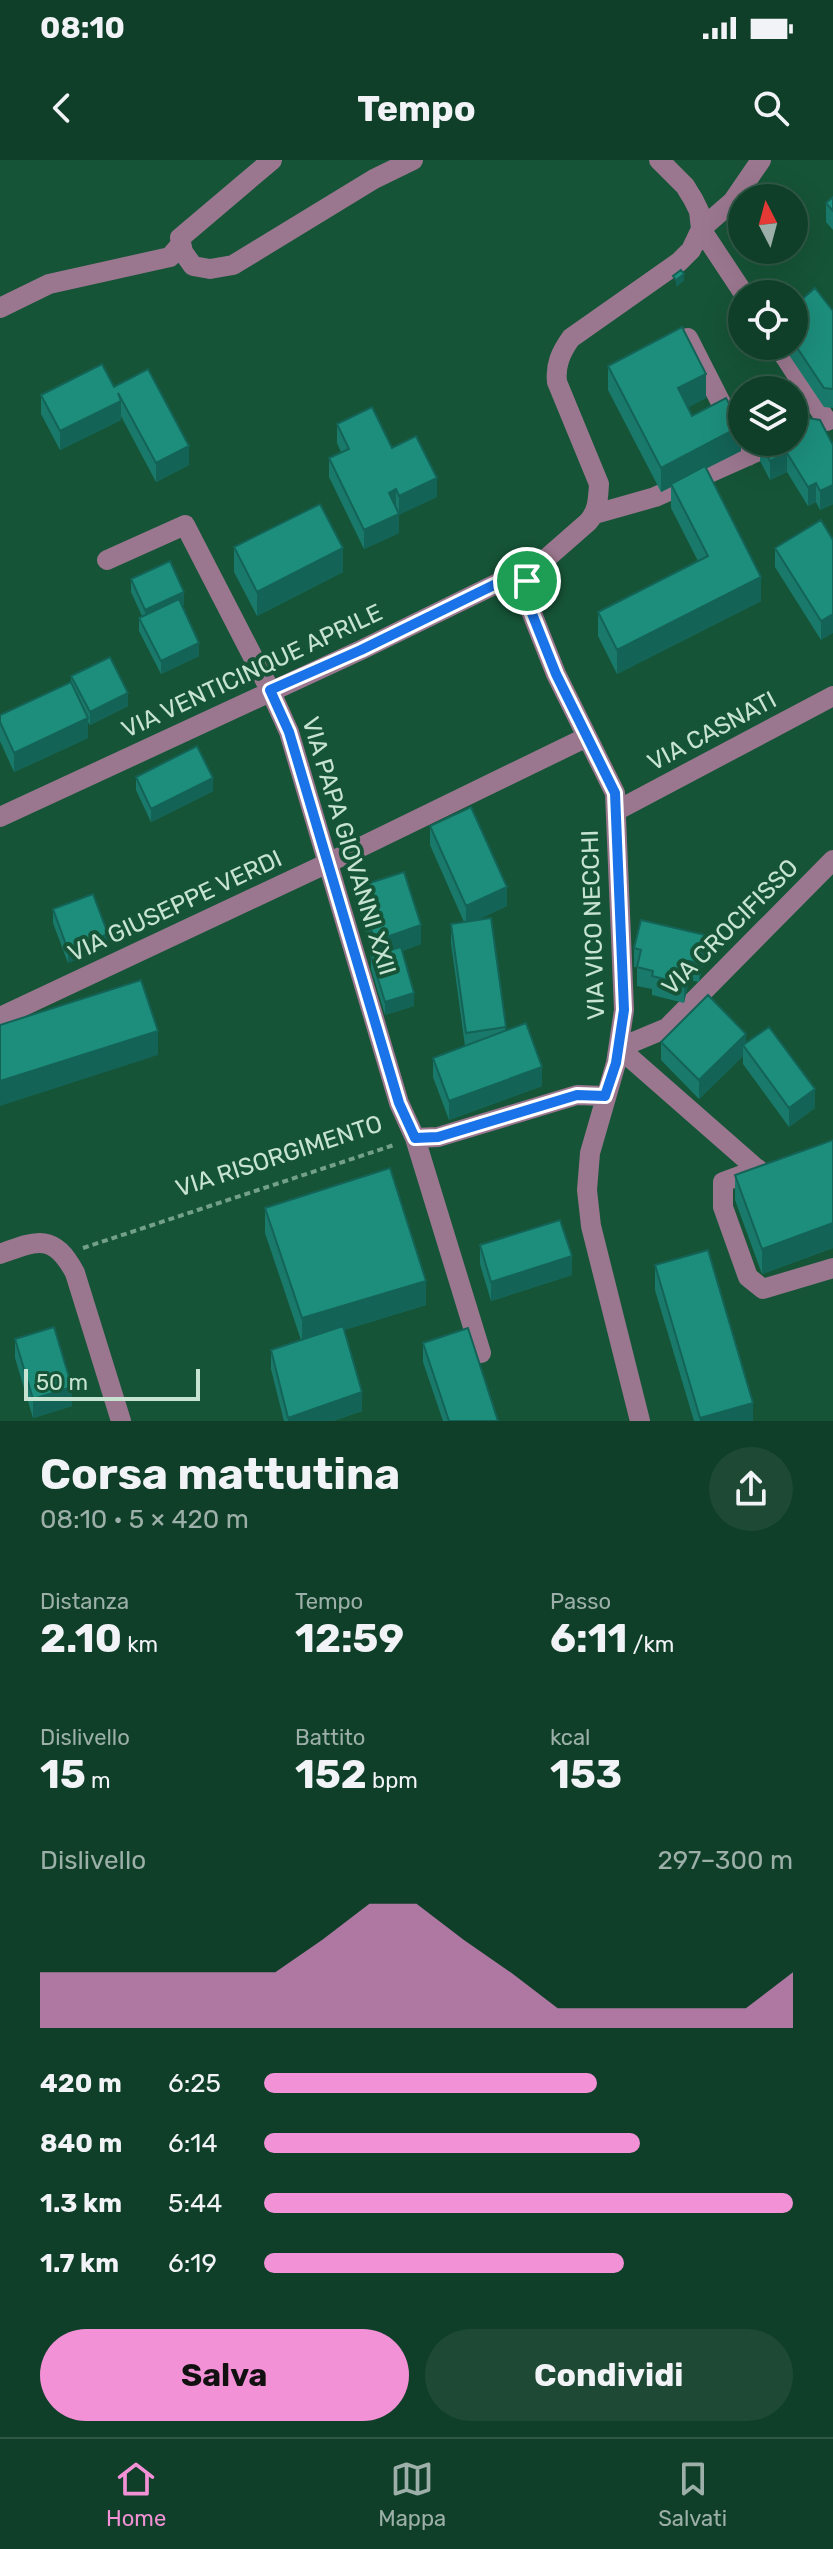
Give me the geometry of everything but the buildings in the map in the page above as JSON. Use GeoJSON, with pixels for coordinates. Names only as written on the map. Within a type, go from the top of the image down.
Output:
{"type":"FeatureCollection","features":[{"type":"Feature","properties":{"kind":"street"},"geometry":{"type":"LineString","coordinates":[[272,160],[180,238],[183,252],[193,266],[210,269],[233,265],[374,179],[413,160]]}},
{"type":"Feature","properties":{"kind":"street"},"geometry":{"type":"LineString","coordinates":[[659,160],[685,186],[699,211],[701,229],[735,280]]}},
{"type":"Feature","properties":{"kind":"street"},"geometry":{"type":"LineString","coordinates":[[595,514],[599,484],[557,382],[559,360],[571,338],[679,262],[691,250],[701,229],[726,210],[761,160]]}},
{"type":"Feature","properties":{"kind":"street"},"geometry":{"type":"LineString","coordinates":[[0,308],[49,284],[170,257],[181,244]]}},
{"type":"Feature","properties":{"kind":"street"},"geometry":{"type":"LineString","coordinates":[[688,338],[728,417]]}},
{"type":"Feature","properties":{"kind":"street"},"geometry":{"type":"LineString","coordinates":[[788,360],[830,422],[808,429]]}},
{"type":"Feature","properties":{"kind":"street"},"geometry":{"type":"LineString","coordinates":[[527,581],[540,563],[595,514],[655,497],[748,456]]}},
{"type":"Feature","properties":{"kind":"street","name":"VIA PAPA GIOVANNI XXII"},"geometry":{"type":"LineString","coordinates":[[107,560],[185,525],[270,690],[289,732],[399,1103],[415,1138],[481,1353]]}},
{"type":"Feature","properties":{"kind":"street","name":"VIA VENTICINQUE APRILE"},"geometry":{"type":"LineString","coordinates":[[0,817],[496,584],[509,580],[527,581]]}},
{"type":"Feature","properties":{"kind":"street","name":"VIA VICO NECCHI"},"geometry":{"type":"LineString","coordinates":[[527,581],[527,601],[556,674],[615,793],[624,1010],[619,1048],[590,1153],[588,1210],[640,1421]]}},
{"type":"Feature","properties":{"kind":"street","name":"VIA CASNATI"},"geometry":{"type":"LineString","coordinates":[[616,811],[833,696]]}},
{"type":"Feature","properties":{"kind":"street","name":"VIA GIUSEPPE VERDI"},"geometry":{"type":"LineString","coordinates":[[0,1017],[587,737]]}},
{"type":"Feature","properties":{"kind":"street","name":"VIA CROCIFISSO"},"geometry":{"type":"LineString","coordinates":[[619,1048],[667,1028],[833,860]]}},
{"type":"Feature","properties":{"kind":"street"},"geometry":{"type":"LineString","coordinates":[[619,1048],[757,1169]]}},
{"type":"Feature","properties":{"kind":"street","name":"VIA RISORGIMENTO"},"geometry":{"type":"LineString","coordinates":[[415,1138],[438,1137],[577,1095],[605,1096]]}},
{"type":"Feature","properties":{"kind":"street"},"geometry":{"type":"LineString","coordinates":[[783,1160],[723,1182],[723,1207],[748,1277],[763,1289],[833,1268]]}},
{"type":"Feature","properties":{"kind":"street"},"geometry":{"type":"LineString","coordinates":[[0,1254],[39,1242],[53,1244],[65,1254],[75,1273],[121,1421]]}},
{"type":"Feature","properties":{"kind":"path","name":"VIA RISORGIMENTO"},"geometry":{"type":"LineString","coordinates":[[65,1254],[415,1138]]}},
{"type":"Feature","properties":{"kind":"route"},"geometry":{"type":"LineString","coordinates":[[509,580],[527,581],[527,601],[556,674],[615,793],[624,1010],[622,1035],[605,1096],[577,1095],[438,1137],[415,1138],[399,1103],[289,732],[270,690],[361,650],[496,584],[509,580]]}}]}
